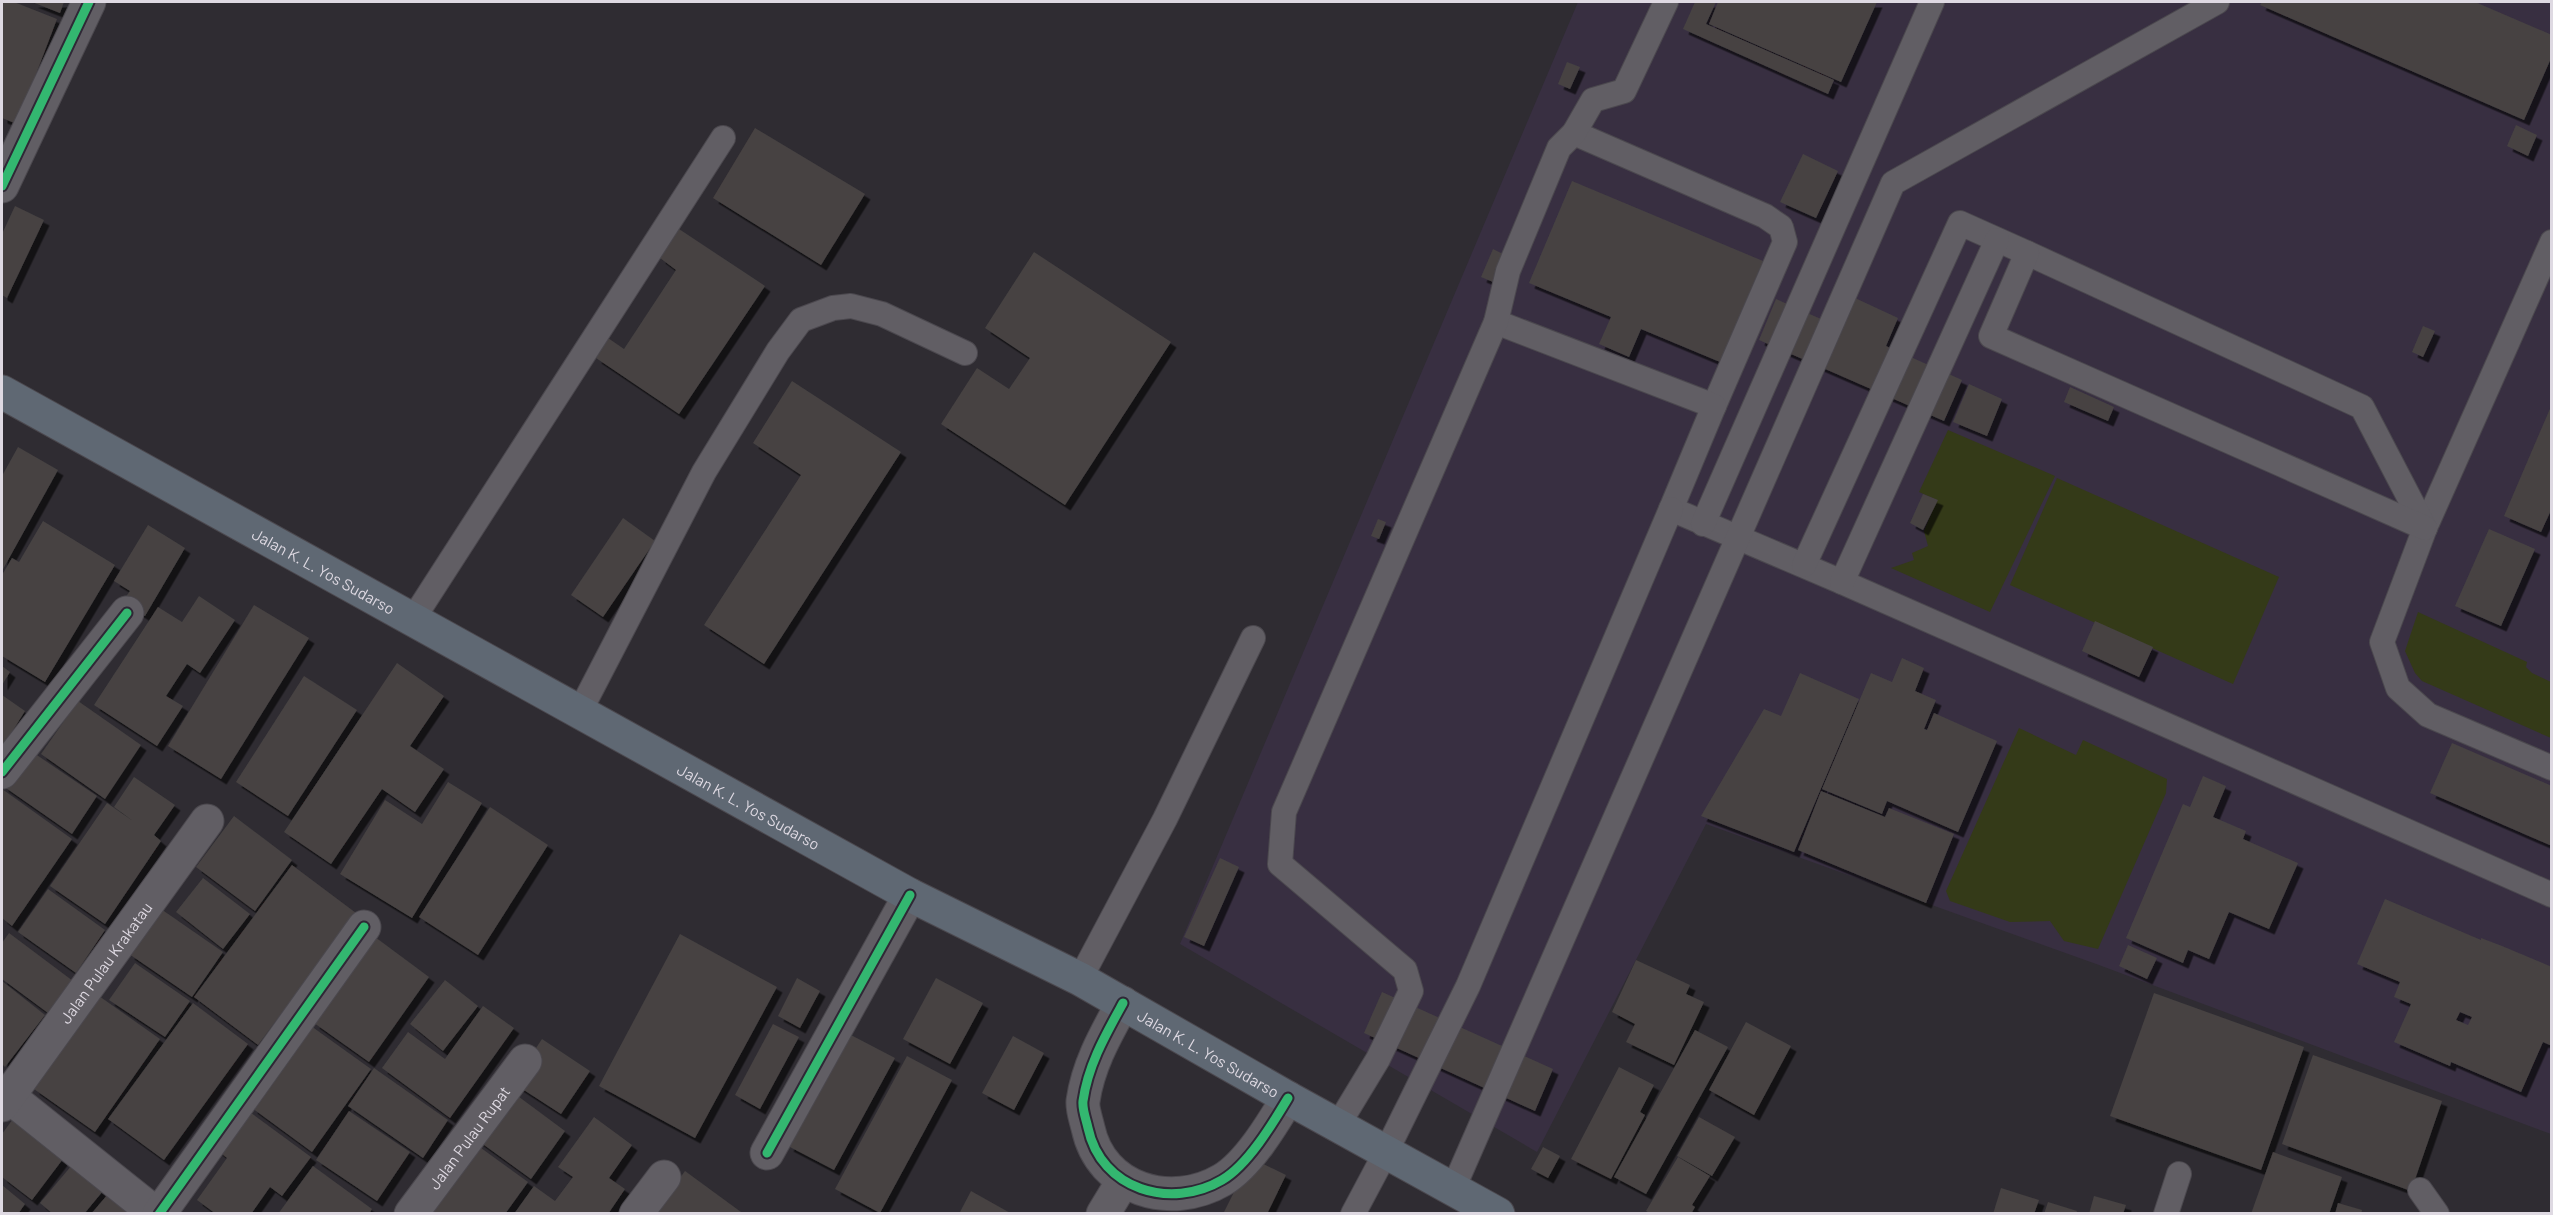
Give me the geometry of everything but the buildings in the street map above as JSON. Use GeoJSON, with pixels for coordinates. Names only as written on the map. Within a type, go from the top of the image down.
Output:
{"type":"FeatureCollection","features":[{"type":"Feature","properties":{"kind":"highway","name":"Jalan K. L. Yos Sudarso"},"geometry":{"type":"LineString","coordinates":[[2,392],[910,895],[1080,979],[1491,1212]]}},
{"type":"Feature","properties":{"kind":"street"},"geometry":{"type":"LineString","coordinates":[[2,186],[89,2]]}},
{"type":"Feature","properties":{"kind":"street"},"geometry":{"type":"LineString","coordinates":[[2,772],[127,613]]}},
{"type":"Feature","properties":{"kind":"street","name":"Jalan Pulau Krakatau"},"geometry":{"type":"LineString","coordinates":[[4,1098],[207,821]]}},
{"type":"Feature","properties":{"kind":"street"},"geometry":{"type":"LineString","coordinates":[[767,1153],[910,895]]}},
{"type":"Feature","properties":{"kind":"street"},"geometry":{"type":"LineString","coordinates":[[4,1098],[157,1214],[364,927]]}},
{"type":"Feature","properties":{"kind":"street"},"geometry":{"type":"LineString","coordinates":[[1123,1004],[1104,1037],[1091,1067],[1083,1103],[1091,1143],[1108,1168],[1123,1181],[1157,1194],[1188,1194],[1224,1180],[1267,1133],[1288,1098]]}},
{"type":"Feature","properties":{"kind":"street","name":"Jalan Pulau Rupat"},"geometry":{"type":"LineString","coordinates":[[411,1214],[525,1061]]}},
{"type":"Feature","properties":{"kind":"street"},"geometry":{"type":"LineString","coordinates":[[636,1214],[664,1177]]}},
{"type":"Feature","properties":{"kind":"street"},"geometry":{"type":"LineString","coordinates":[[1103,1214],[1123,1181]]}},
{"type":"Feature","properties":{"kind":"lane"},"geometry":{"type":"LineString","coordinates":[[1338,1125],[1378,1059],[1411,991],[1406,970],[1280,864],[1284,812],[1496,322],[1508,271],[1559,148],[1574,133],[1593,100],[1624,91],[1666,2]]}},
{"type":"Feature","properties":{"kind":"lane"},"geometry":{"type":"LineString","coordinates":[[1703,524],[1932,2]]}},
{"type":"Feature","properties":{"kind":"lane"},"geometry":{"type":"LineString","coordinates":[[1453,1189],[1893,183],[2217,2]]}},
{"type":"Feature","properties":{"kind":"lane"},"geometry":{"type":"LineString","coordinates":[[1353,1214],[1468,986],[1785,242],[1781,227],[1765,216],[1574,133]]}},
{"type":"Feature","properties":{"kind":"lane"},"geometry":{"type":"LineString","coordinates":[[413,619],[723,138]]}},
{"type":"Feature","properties":{"kind":"lane"},"geometry":{"type":"LineString","coordinates":[[1804,566],[1960,223],[2362,407],[2425,528]]}},
{"type":"Feature","properties":{"kind":"lane"},"geometry":{"type":"LineString","coordinates":[[1842,582],[1997,240]]}},
{"type":"Feature","properties":{"kind":"lane"},"geometry":{"type":"LineString","coordinates":[[2552,242],[2425,528],[2382,642],[2398,688],[2428,715],[2552,768]]}},
{"type":"Feature","properties":{"kind":"lane"},"geometry":{"type":"LineString","coordinates":[[2027,253],[1991,336],[2425,528]]}},
{"type":"Feature","properties":{"kind":"lane"},"geometry":{"type":"LineString","coordinates":[[579,713],[704,472],[778,351],[801,320],[832,308],[851,306],[882,314],[965,353]]}},
{"type":"Feature","properties":{"kind":"lane"},"geometry":{"type":"LineString","coordinates":[[1496,322],[1714,406]]}},
{"type":"Feature","properties":{"kind":"lane"},"geometry":{"type":"LineString","coordinates":[[1671,509],[2552,895]]}},
{"type":"Feature","properties":{"kind":"lane"},"geometry":{"type":"LineString","coordinates":[[1080,979],[1166,819],[1253,638]]}},
{"type":"Feature","properties":{"kind":"lane"},"geometry":{"type":"LineString","coordinates":[[2166,1214],[2179,1174]]}},
{"type":"Feature","properties":{"kind":"lane"},"geometry":{"type":"LineString","coordinates":[[2420,1190],[2437,1214]]}},
{"type":"Feature","properties":{"kind":"shaded area"},"geometry":{"type":"Polygon","coordinates":[[[1578,2],[2551,2],[2551,1134],[2099,965],[1706,824],[1537,1152],[1180,944],[1578,2]]]}},
{"type":"Feature","properties":{"kind":"green space"},"geometry":{"type":"Polygon","coordinates":[[[1948,430],[2055,476],[1990,612],[1891,568],[1914,560],[1912,553],[1928,546],[1924,531],[1937,500],[1919,492],[1948,430]]]}},
{"type":"Feature","properties":{"kind":"green space"},"geometry":{"type":"Polygon","coordinates":[[[2057,478],[2279,577],[2233,684],[2010,585],[2057,478]]]}},
{"type":"Feature","properties":{"kind":"green space"},"geometry":{"type":"Polygon","coordinates":[[[2418,612],[2527,662],[2526,667],[2532,673],[2551,682],[2551,738],[2422,681],[2415,673],[2405,651],[2418,612]]]}},
{"type":"Feature","properties":{"kind":"green space"},"geometry":{"type":"Polygon","coordinates":[[[2019,728],[2076,755],[2083,740],[2167,779],[2166,793],[2098,949],[2064,941],[2050,921],[2010,922],[1950,901],[1946,891],[2019,728]]]}},
{"type":"Feature","properties":{"kind":"cycle path"},"geometry":{"type":"LineString","coordinates":[[2,186],[89,2]]}},
{"type":"Feature","properties":{"kind":"cycle path"},"geometry":{"type":"LineString","coordinates":[[2,772],[127,613]]}},
{"type":"Feature","properties":{"kind":"cycle path"},"geometry":{"type":"LineString","coordinates":[[767,1153],[910,895]]}},
{"type":"Feature","properties":{"kind":"cycle path"},"geometry":{"type":"LineString","coordinates":[[159,1214],[364,927]]}},
{"type":"Feature","properties":{"kind":"cycle path"},"geometry":{"type":"LineString","coordinates":[[1123,1003],[1093,1062],[1083,1104],[1095,1149],[1107,1166],[1123,1180],[1161,1193],[1181,1193],[1202,1189],[1222,1180],[1250,1154],[1288,1098]]}}]}
